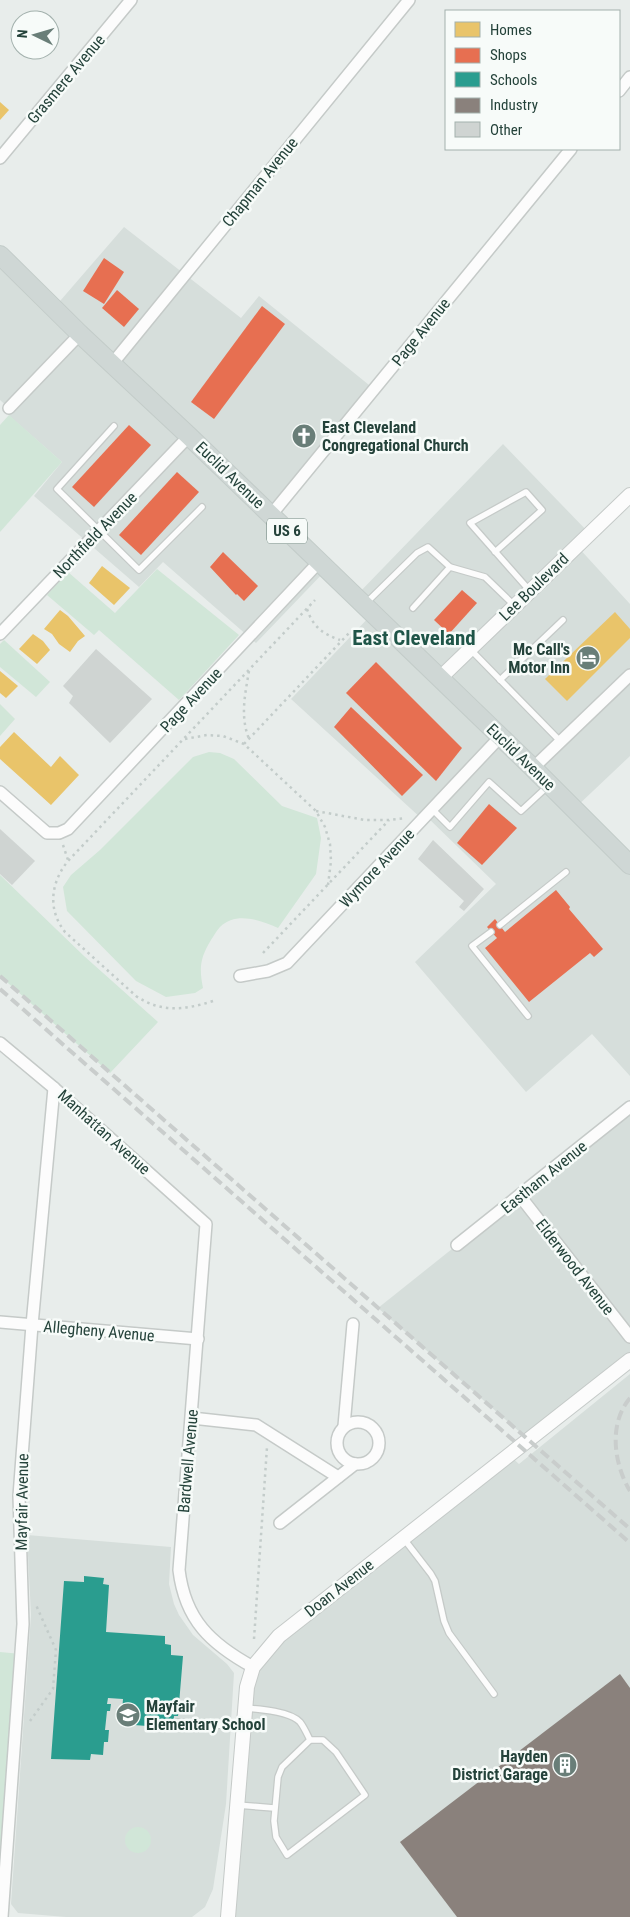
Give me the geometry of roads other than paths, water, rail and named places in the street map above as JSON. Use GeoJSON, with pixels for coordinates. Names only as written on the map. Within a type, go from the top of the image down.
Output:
{"type":"FeatureCollection","features":[{"type":"Feature","properties":{"kind":"main road","name":"Euclid Avenue"},"geometry":{"type":"LineString","coordinates":[[0,255],[533,768],[630,865]]}},
{"type":"Feature","properties":{"kind":"street","name":"Grasmere Avenue"},"geometry":{"type":"LineString","coordinates":[[0,158],[131,0]]}},
{"type":"Feature","properties":{"kind":"street","name":"Chapman Avenue"},"geometry":{"type":"LineString","coordinates":[[112,364],[409,0]]}},
{"type":"Feature","properties":{"kind":"street"},"geometry":{"type":"LineString","coordinates":[[620,90],[630,78]]}},
{"type":"Feature","properties":{"kind":"street","name":"Page Avenue"},"geometry":{"type":"LineString","coordinates":[[270,515],[571,150]]}},
{"type":"Feature","properties":{"kind":"street"},"geometry":{"type":"LineString","coordinates":[[9,408],[80,334]]}},
{"type":"Feature","properties":{"kind":"street","name":"Northfield Avenue"},"geometry":{"type":"LineString","coordinates":[[0,634],[190,436]]}},
{"type":"Feature","properties":{"kind":"street","name":"Lee Boulevard"},"geometry":{"type":"LineString","coordinates":[[439,679],[630,495]]}},
{"type":"Feature","properties":{"kind":"street","name":"Page Avenue"},"geometry":{"type":"LineString","coordinates":[[0,792],[47,833],[59,833],[75,823],[319,562]]}},
{"type":"Feature","properties":{"kind":"street"},"geometry":{"type":"LineString","coordinates":[[533,768],[630,674]]}},
{"type":"Feature","properties":{"kind":"street","name":"Wymore Avenue"},"geometry":{"type":"LineString","coordinates":[[240,976],[268,971],[287,963],[500,737]]}},
{"type":"Feature","properties":{"kind":"street","name":"Manhattan Avenue"},"geometry":{"type":"LineString","coordinates":[[0,1042],[206,1224]]}},
{"type":"Feature","properties":{"kind":"street","name":"Mayfair Avenue"},"geometry":{"type":"LineString","coordinates":[[2,1917],[23,1624],[19,1496],[32,1326],[54,1088]]}},
{"type":"Feature","properties":{"kind":"street","name":"Eastham Avenue"},"geometry":{"type":"LineString","coordinates":[[457,1245],[630,1107]]}},
{"type":"Feature","properties":{"kind":"street","name":"Elderwood Avenue"},"geometry":{"type":"LineString","coordinates":[[520,1196],[630,1337]]}},
{"type":"Feature","properties":{"kind":"street","name":"Bardwell Avenue"},"geometry":{"type":"LineString","coordinates":[[206,1224],[179,1570],[182,1591],[191,1613],[204,1631],[236,1658],[253,1667]]}},
{"type":"Feature","properties":{"kind":"street","name":"Allegheny Avenue"},"geometry":{"type":"LineString","coordinates":[[0,1322],[198,1339]]}},
{"type":"Feature","properties":{"kind":"street"},"geometry":{"type":"LineString","coordinates":[[344,1426],[356,1421],[369,1425],[378,1435],[379,1442],[375,1456],[362,1464],[355,1464],[348,1462],[338,1452],[337,1438],[344,1426],[353,1324]]}},
{"type":"Feature","properties":{"kind":"street","name":"Doan Avenue"},"geometry":{"type":"LineString","coordinates":[[228,1917],[247,1687],[253,1667],[279,1636],[630,1360]]}},
{"type":"Feature","properties":{"kind":"street"},"geometry":{"type":"LineString","coordinates":[[192,1418],[256,1425],[338,1478]]}},
{"type":"Feature","properties":{"kind":"street"},"geometry":{"type":"LineString","coordinates":[[280,1523],[355,1464]]}},
{"type":"Feature","properties":{"kind":"lane"},"geometry":{"type":"LineString","coordinates":[[114,426],[56,489],[140,570],[202,507]]}},
{"type":"Feature","properties":{"kind":"lane"},"geometry":{"type":"LineString","coordinates":[[495,552],[542,510],[526,492],[470,523],[495,552],[530,591]]}},
{"type":"Feature","properties":{"kind":"lane"},"geometry":{"type":"LineString","coordinates":[[364,605],[417,553],[428,547],[450,567],[485,577],[515,606]]}},
{"type":"Feature","properties":{"kind":"lane"},"geometry":{"type":"LineString","coordinates":[[413,608],[450,567]]}},
{"type":"Feature","properties":{"kind":"lane"},"geometry":{"type":"LineString","coordinates":[[500,680],[563,620]]}},
{"type":"Feature","properties":{"kind":"lane"},"geometry":{"type":"LineString","coordinates":[[470,649],[561,742]]}},
{"type":"Feature","properties":{"kind":"lane"},"geometry":{"type":"LineString","coordinates":[[432,809],[450,827],[489,782],[520,811],[549,784]]}},
{"type":"Feature","properties":{"kind":"lane"},"geometry":{"type":"LineString","coordinates":[[500,925],[566,872]]}},
{"type":"Feature","properties":{"kind":"lane"},"geometry":{"type":"LineString","coordinates":[[491,932],[472,946],[528,1016]]}},
{"type":"Feature","properties":{"kind":"lane"},"geometry":{"type":"LineString","coordinates":[[403,1538],[426,1566],[435,1581],[444,1621],[449,1633],[494,1694]]}},
{"type":"Feature","properties":{"kind":"lane"},"geometry":{"type":"LineString","coordinates":[[245,1708],[294,1717],[300,1722],[310,1740]]}},
{"type":"Feature","properties":{"kind":"lane"},"geometry":{"type":"LineString","coordinates":[[177,1722],[244,1727]]}},
{"type":"Feature","properties":{"kind":"lane"},"geometry":{"type":"LineString","coordinates":[[310,1740],[323,1740],[336,1752],[365,1795],[287,1855],[276,1837],[274,1808],[278,1777],[282,1767],[310,1740]]}},
{"type":"Feature","properties":{"kind":"lane"},"geometry":{"type":"LineString","coordinates":[[237,1805],[274,1808]]}},
{"type":"Feature","properties":{"kind":"railway"},"geometry":{"type":"LineString","coordinates":[[0,976],[630,1529]]}},
{"type":"Feature","properties":{"kind":"railway"},"geometry":{"type":"LineString","coordinates":[[0,989],[630,1543]]}},
{"type":"Feature","properties":{"kind":"railway"},"geometry":{"type":"LineString","coordinates":[[630,1398],[618,1420],[616,1432],[617,1457],[630,1491]]}},
{"type":"Feature","properties":{"kind":"place","name":"East Cleveland Congregational Church"},"geometry":{"type":"Point","coordinates":[304,436]}},
{"type":"Feature","properties":{"kind":"place","name":"Mc Call's Motor Inn"},"geometry":{"type":"Point","coordinates":[588,658]}},
{"type":"Feature","properties":{"kind":"place","name":"Mayfair Elementary School"},"geometry":{"type":"Point","coordinates":[128,1715]}},
{"type":"Feature","properties":{"kind":"place","name":"Hayden District Garage"},"geometry":{"type":"Point","coordinates":[565,1765]}},
{"type":"Feature","properties":{"kind":"district","name":"East Cleveland"},"geometry":{"type":"Point","coordinates":[414,638]}}]}
